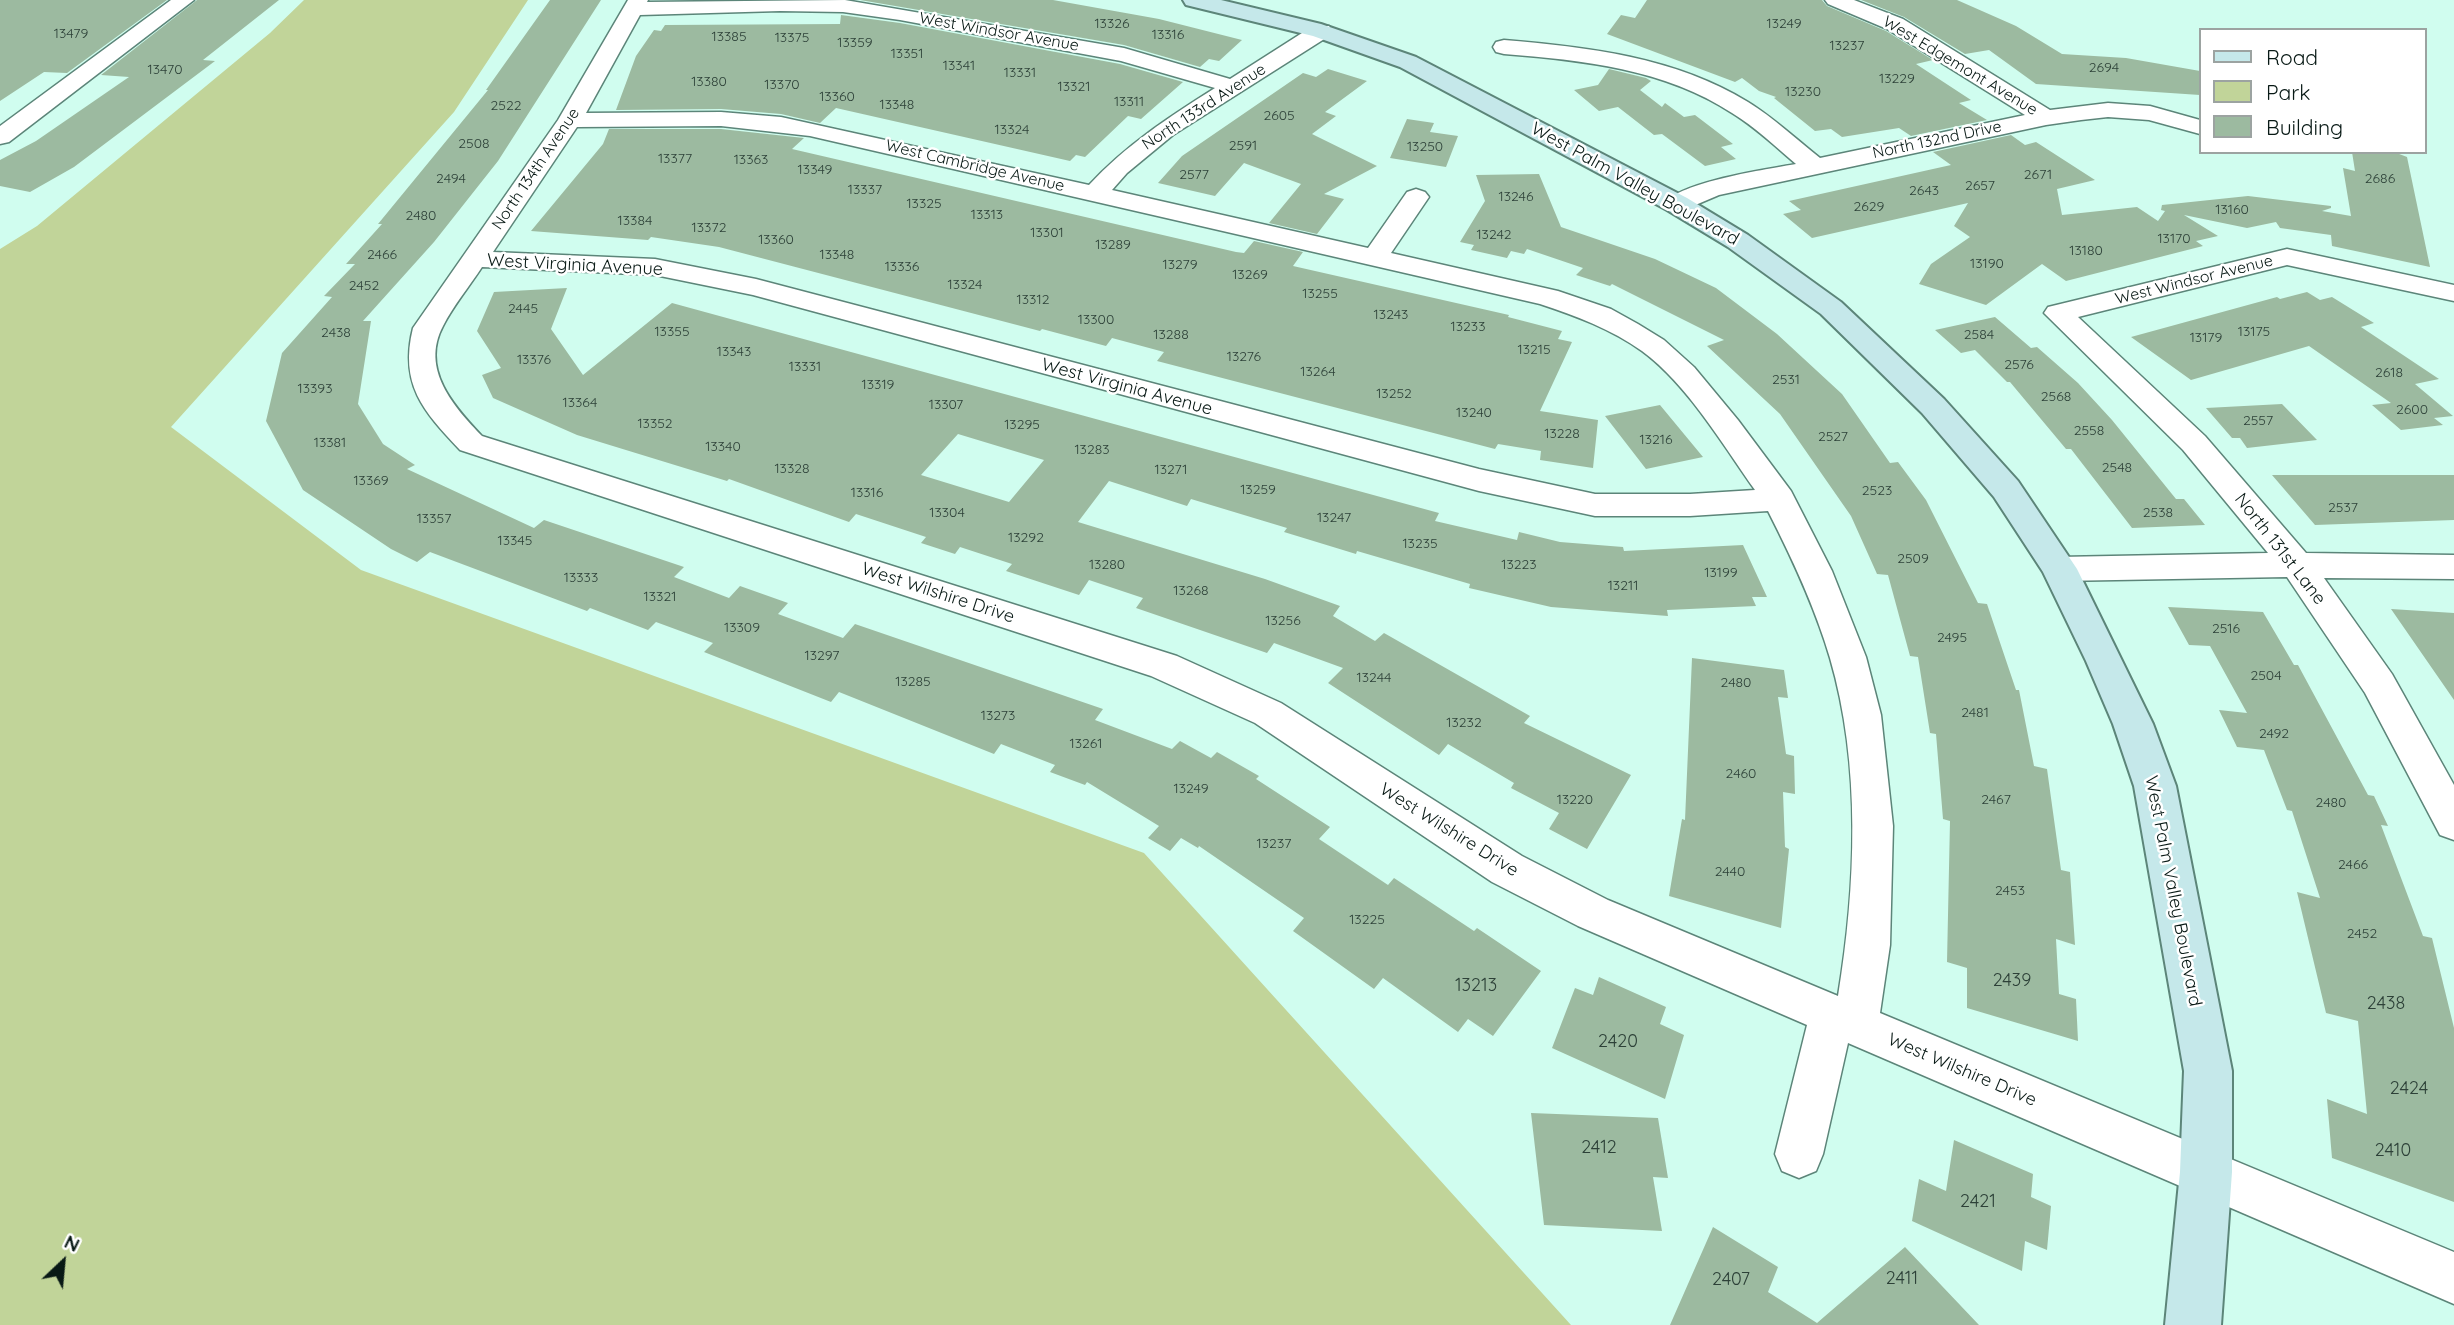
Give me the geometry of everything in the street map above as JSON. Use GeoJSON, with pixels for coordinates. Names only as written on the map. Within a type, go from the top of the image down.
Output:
{"type":"FeatureCollection","features":[{"type":"Feature","properties":{"kind":"street"},"geometry":{"type":"LineString","coordinates":[[0,137],[184,0]]}},
{"type":"Feature","properties":{"kind":"street","name":"West Palm Valley Boulevard"},"geometry":{"type":"LineString","coordinates":[[1194,0],[1321,31],[1408,62],[1677,204],[1831,308],[1933,406],[2006,489],[2059,569],[2133,724],[2155,786],[2208,1071],[2206,1172],[2193,1325]]}},
{"type":"Feature","properties":{"kind":"street","name":"West Edgemont Avenue"},"geometry":{"type":"LineString","coordinates":[[1835,0],[1895,24],[2046,118]]}},
{"type":"Feature","properties":{"kind":"street","name":"West Windsor Avenue"},"geometry":{"type":"LineString","coordinates":[[635,5],[843,6],[1124,55],[1235,88]]}},
{"type":"Feature","properties":{"kind":"street","name":"North 134th Avenue"},"geometry":{"type":"LineString","coordinates":[[441,412],[422,375],[420,350],[427,328],[570,120],[635,5]]}},
{"type":"Feature","properties":{"kind":"street","name":"North 133rd Avenue"},"geometry":{"type":"LineString","coordinates":[[1095,193],[1142,146],[1321,31]]}},
{"type":"Feature","properties":{"kind":"street"},"geometry":{"type":"LineString","coordinates":[[1504,47],[1556,50],[1609,60],[1702,88],[1737,105],[1814,166]]}},
{"type":"Feature","properties":{"kind":"street","name":"North 132nd Drive"},"geometry":{"type":"LineString","coordinates":[[1677,204],[1712,189],[2046,118],[2127,110],[2150,113],[2198,126]]}},
{"type":"Feature","properties":{"kind":"street","name":"West Cambridge Avenue"},"geometry":{"type":"LineString","coordinates":[[570,120],[729,119],[783,123],[1548,297],[1601,315],[1654,346],[1683,373],[1727,427],[1779,499],[1815,571],[1843,644],[1862,715],[1872,826],[1868,945],[1800,1154]]}},
{"type":"Feature","properties":{"kind":"street"},"geometry":{"type":"LineString","coordinates":[[1375,257],[1416,197]]}},
{"type":"Feature","properties":{"kind":"street","name":"West Windsor Avenue"},"geometry":{"type":"LineString","coordinates":[[2058,313],[2287,257],[2454,293]]}},
{"type":"Feature","properties":{"kind":"street","name":"West Virginia Avenue"},"geometry":{"type":"LineString","coordinates":[[475,259],[654,267],[756,287],[1479,480],[1595,505],[1690,505],[1779,499]]}},
{"type":"Feature","properties":{"kind":"street","name":"North 131st Lane"},"geometry":{"type":"LineString","coordinates":[[2058,313],[2194,443],[2297,565],[2379,684],[2454,823]]}},
{"type":"Feature","properties":{"kind":"street","name":"West Wilshire Drive"},"geometry":{"type":"LineString","coordinates":[[441,412],[471,443],[1164,666],[1268,713],[1507,869],[1593,913],[2454,1278]]}},
{"type":"Feature","properties":{"kind":"street"},"geometry":{"type":"LineString","coordinates":[[2059,569],[2297,565],[2454,568]]}},
{"type":"Feature","properties":{"kind":"green space"},"geometry":{"type":"Polygon","coordinates":[[[304,0],[528,0],[454,112],[171,427],[361,570],[1144,853],[1571,1325],[0,1325],[0,249],[37,226],[270,33],[304,0]]]}},
{"type":"Feature","properties":{"kind":"building"},"geometry":{"type":"Polygon","coordinates":[[[0,0],[167,0],[67,73],[44,72],[0,101],[0,0]]]}},
{"type":"Feature","properties":{"kind":"building"},"geometry":{"type":"Polygon","coordinates":[[[197,0],[279,0],[203,60],[215,61],[74,167],[30,192],[0,186],[0,160],[36,141],[129,77],[101,75],[197,0]]]}},
{"type":"Feature","properties":{"kind":"building"},"geometry":{"type":"Polygon","coordinates":[[[550,0],[601,0],[498,161],[434,242],[363,321],[371,321],[358,404],[383,444],[415,465],[407,469],[534,528],[544,520],[684,567],[674,577],[729,598],[740,586],[788,603],[778,614],[843,638],[855,624],[1103,709],[1095,720],[1172,749],[1180,741],[1211,758],[1217,752],[1259,776],[1256,779],[1330,827],[1319,839],[1388,885],[1394,878],[1474,931],[1477,928],[1541,971],[1493,1036],[1468,1019],[1458,1032],[1383,978],[1374,989],[1293,931],[1304,918],[1199,846],[1198,848],[1181,838],[1170,851],[1148,838],[1159,826],[1087,782],[1085,785],[1050,772],[1055,765],[1001,744],[994,754],[839,692],[831,702],[704,652],[713,643],[656,622],[648,630],[590,608],[587,611],[430,552],[417,562],[391,549],[303,490],[266,421],[282,353],[332,297],[324,296],[355,264],[346,264],[382,224],[378,224],[488,90],[550,0]]]}},
{"type":"Feature","properties":{"kind":"building"},"geometry":{"type":"Polygon","coordinates":[[[860,0],[1053,0],[1159,19],[1242,40],[1219,61],[1209,59],[1200,67],[1124,45],[860,0]]]}},
{"type":"Feature","properties":{"kind":"building"},"geometry":{"type":"Polygon","coordinates":[[[1647,0],[1822,0],[1827,6],[1886,31],[1933,60],[1916,64],[1971,100],[1959,103],[1987,120],[1911,136],[1899,128],[1842,137],[1831,129],[1815,131],[1774,98],[1776,97],[1759,91],[1742,78],[1735,82],[1607,34],[1621,15],[1635,18],[1647,0]]]}},
{"type":"Feature","properties":{"kind":"building"},"geometry":{"type":"Polygon","coordinates":[[[1861,0],[1957,0],[2016,26],[2062,54],[2126,58],[2198,71],[2198,95],[2036,84],[1989,50],[1965,54],[1904,17],[1861,0]]]}},
{"type":"Feature","properties":{"kind":"building"},"geometry":{"type":"Polygon","coordinates":[[[841,15],[900,23],[1120,64],[1183,82],[1141,119],[1128,116],[1085,157],[1076,155],[1070,161],[836,108],[820,123],[781,114],[721,109],[616,110],[636,56],[654,30],[661,31],[665,25],[840,24],[841,15]]]}},
{"type":"Feature","properties":{"kind":"building"},"geometry":{"type":"Polygon","coordinates":[[[1328,69],[1367,81],[1325,112],[1336,116],[1312,134],[1377,166],[1324,194],[1344,199],[1317,234],[1269,223],[1301,184],[1244,163],[1215,196],[1158,183],[1182,156],[1303,73],[1316,77],[1328,69]]]}},
{"type":"Feature","properties":{"kind":"building"},"geometry":{"type":"Polygon","coordinates":[[[1609,69],[1651,81],[1640,90],[1662,107],[1665,103],[1684,117],[1695,115],[1733,144],[1721,147],[1736,159],[1705,166],[1662,134],[1654,135],[1618,107],[1599,111],[1574,90],[1598,85],[1609,69]]]}},
{"type":"Feature","properties":{"kind":"building"},"geometry":{"type":"Polygon","coordinates":[[[1407,119],[1434,123],[1430,132],[1458,136],[1446,167],[1390,158],[1407,119]]]}},
{"type":"Feature","properties":{"kind":"building"},"geometry":{"type":"Polygon","coordinates":[[[609,129],[721,129],[804,138],[792,149],[1236,252],[1244,253],[1254,241],[1303,252],[1293,266],[1509,315],[1508,317],[1562,331],[1558,339],[1572,342],[1540,411],[1598,420],[1593,468],[1540,460],[1541,451],[1498,444],[1495,449],[1157,361],[1164,352],[1112,338],[1106,346],[1042,329],[1040,331],[719,247],[651,237],[648,240],[531,231],[603,144],[609,129]]]}},
{"type":"Feature","properties":{"kind":"building"},"geometry":{"type":"Polygon","coordinates":[[[2011,135],[2025,145],[2036,142],[2095,180],[2057,189],[2062,215],[2137,207],[2158,221],[2165,211],[2161,210],[2162,205],[2248,196],[2331,206],[2322,211],[2351,216],[2343,168],[2355,171],[2352,154],[2399,154],[2407,157],[2430,267],[2332,246],[2331,235],[2280,228],[2276,222],[2247,228],[2184,215],[2218,236],[2196,241],[2203,246],[2066,281],[2042,264],[1986,305],[1919,284],[1931,264],[1970,237],[1954,226],[1968,203],[1812,238],[1783,214],[1801,210],[1789,201],[1951,165],[1933,152],[2011,135]]]}},
{"type":"Feature","properties":{"kind":"building"},"geometry":{"type":"Polygon","coordinates":[[[1539,174],[1561,227],[1655,259],[1716,288],[1777,334],[1842,394],[1890,463],[1898,462],[1926,500],[1978,603],[1987,604],[2016,690],[2019,690],[2034,766],[2047,769],[2061,870],[2070,872],[2075,945],[2056,939],[2059,994],[2076,999],[2078,1041],[1967,1008],[1967,968],[1947,962],[1950,821],[1943,819],[1936,734],[1930,733],[1918,657],[1910,656],[1888,575],[1877,574],[1851,516],[1780,414],[1707,346],[1724,340],[1612,284],[1610,286],[1576,275],[1583,268],[1527,249],[1524,254],[1511,251],[1507,258],[1471,250],[1474,245],[1460,242],[1485,201],[1476,175],[1539,174]]]}},
{"type":"Feature","properties":{"kind":"building"},"geometry":{"type":"Polygon","coordinates":[[[567,288],[551,329],[583,375],[672,303],[1439,513],[1435,521],[1517,540],[1519,532],[1560,542],[1623,547],[1624,551],[1743,545],[1767,597],[1752,597],[1756,606],[1667,610],[1668,616],[1551,607],[1469,588],[1470,584],[1357,551],[1356,554],[1284,532],[1287,528],[1191,499],[1187,506],[1109,481],[1078,522],[1265,579],[1340,606],[1333,616],[1375,641],[1384,633],[1530,716],[1524,723],[1631,775],[1587,849],[1549,829],[1559,813],[1511,788],[1514,783],[1448,744],[1439,755],[1328,683],[1343,668],[1274,643],[1267,653],[1136,608],[1143,598],[1089,580],[1079,595],[1006,571],[1012,564],[960,547],[955,554],[921,543],[926,537],[856,514],[849,522],[729,479],[727,481],[577,435],[493,398],[482,375],[501,368],[477,331],[494,292],[567,288]],[[958,434],[921,475],[1009,502],[1044,460],[958,434]]]}},
{"type":"Feature","properties":{"kind":"building"},"geometry":{"type":"Polygon","coordinates":[[[2307,292],[2320,300],[2332,297],[2374,323],[2361,327],[2439,379],[2415,384],[2453,416],[2434,418],[2443,425],[2401,430],[2372,405],[2391,403],[2309,346],[2191,380],[2131,337],[2277,297],[2280,299],[2307,292]]]}},
{"type":"Feature","properties":{"kind":"building"},"geometry":{"type":"Polygon","coordinates":[[[1995,317],[2031,348],[2037,347],[2078,383],[2176,499],[2184,499],[2205,525],[2132,528],[2071,449],[2066,449],[2010,382],[1975,350],[1961,353],[1935,330],[1995,317]]]}},
{"type":"Feature","properties":{"kind":"building"},"geometry":{"type":"Polygon","coordinates":[[[2282,404],[2317,440],[2247,448],[2240,438],[2232,438],[2206,408],[2282,404]]]}},
{"type":"Feature","properties":{"kind":"building"},"geometry":{"type":"Polygon","coordinates":[[[1660,405],[1703,457],[1646,469],[1605,416],[1660,405]]]}},
{"type":"Feature","properties":{"kind":"building"},"geometry":{"type":"Polygon","coordinates":[[[2272,475],[2454,475],[2454,520],[2315,525],[2272,475]]]}},
{"type":"Feature","properties":{"kind":"building"},"geometry":{"type":"Polygon","coordinates":[[[2168,607],[2263,612],[2294,665],[2298,665],[2368,795],[2374,796],[2388,826],[2381,825],[2423,936],[2432,938],[2454,1028],[2454,1202],[2332,1158],[2327,1099],[2367,1114],[2358,1021],[2326,1013],[2297,892],[2320,898],[2292,811],[2287,810],[2264,750],[2237,747],[2219,710],[2247,713],[2210,646],[2189,645],[2168,607]]]}},
{"type":"Feature","properties":{"kind":"building"},"geometry":{"type":"Polygon","coordinates":[[[2391,609],[2454,613],[2454,700],[2391,609]]]}},
{"type":"Feature","properties":{"kind":"building"},"geometry":{"type":"Polygon","coordinates":[[[1692,658],[1784,670],[1788,698],[1778,697],[1786,754],[1794,756],[1795,794],[1783,792],[1785,847],[1789,849],[1781,928],[1669,896],[1682,819],[1685,820],[1692,658]]]}},
{"type":"Feature","properties":{"kind":"building"},"geometry":{"type":"Polygon","coordinates":[[[1599,977],[1666,1007],[1660,1024],[1684,1035],[1665,1099],[1552,1048],[1575,988],[1593,995],[1599,977]]]}},
{"type":"Feature","properties":{"kind":"building"},"geometry":{"type":"Polygon","coordinates":[[[1531,1113],[1658,1118],[1668,1178],[1653,1177],[1662,1231],[1544,1225],[1531,1113]]]}},
{"type":"Feature","properties":{"kind":"building"},"geometry":{"type":"Polygon","coordinates":[[[1954,1140],[2033,1174],[2031,1197],[2051,1206],[2047,1250],[2025,1241],[2022,1271],[1912,1221],[1919,1179],[1946,1191],[1954,1140]]]}},
{"type":"Feature","properties":{"kind":"building"},"geometry":{"type":"Polygon","coordinates":[[[1713,1227],[1778,1267],[1768,1292],[1817,1323],[1905,1247],[1979,1325],[1670,1325],[1713,1227]]]}}]}
